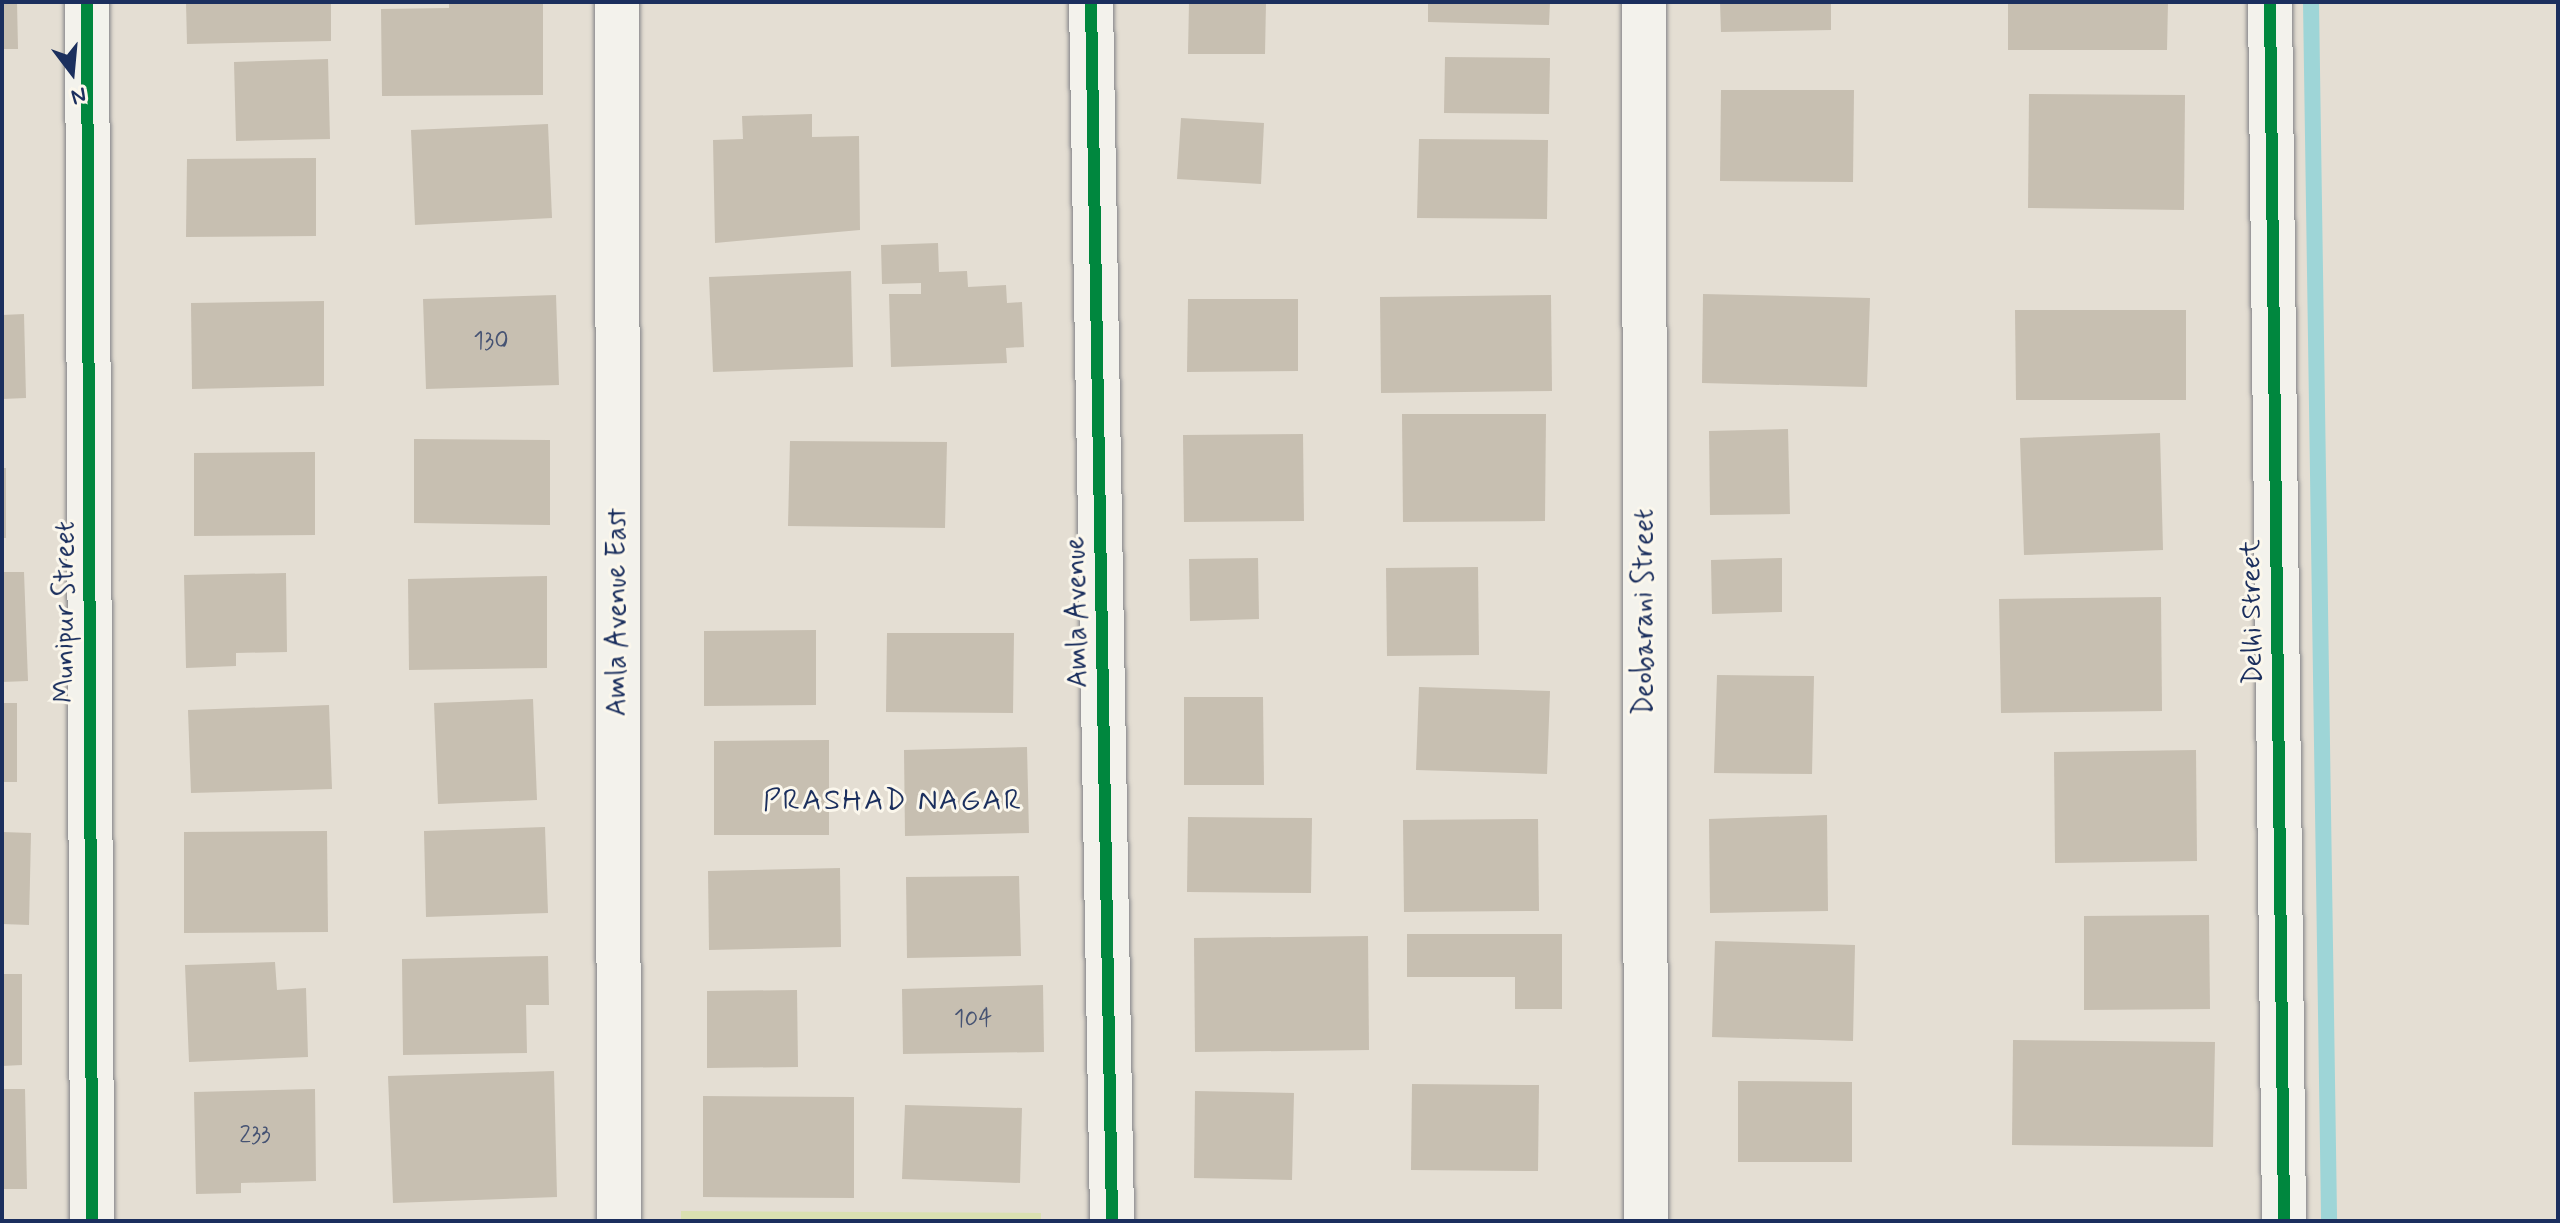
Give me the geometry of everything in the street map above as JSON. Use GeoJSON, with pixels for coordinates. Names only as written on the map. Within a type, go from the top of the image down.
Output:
{"type":"FeatureCollection","features":[{"type":"Feature","properties":{"kind":"street","name":"Munipur Street"},"geometry":{"type":"LineString","coordinates":[[87,2],[92,1221]]}},
{"type":"Feature","properties":{"kind":"street","name":"Amla Avenue East"},"geometry":{"type":"LineString","coordinates":[[617,2],[619,1221]]}},
{"type":"Feature","properties":{"kind":"street","name":"Amla Avenue"},"geometry":{"type":"LineString","coordinates":[[1091,2],[1112,1221]]}},
{"type":"Feature","properties":{"kind":"street","name":"Deobarani Street"},"geometry":{"type":"LineString","coordinates":[[1644,2],[1646,1221]]}},
{"type":"Feature","properties":{"kind":"street","name":"Delhi Street"},"geometry":{"type":"LineString","coordinates":[[2270,2],[2284,1221]]}},
{"type":"Feature","properties":{"kind":"green space"},"geometry":{"type":"Polygon","coordinates":[[[681,1211],[1041,1213],[1041,1221],[681,1221],[681,1211]]]}},
{"type":"Feature","properties":{"kind":"building"},"geometry":{"type":"Polygon","coordinates":[[[2,2],[17,2],[18,49],[2,49],[2,2]]]}},
{"type":"Feature","properties":{"kind":"building"},"geometry":{"type":"Polygon","coordinates":[[[186,2],[331,2],[331,41],[187,44],[186,2]]]}},
{"type":"Feature","properties":{"kind":"building"},"geometry":{"type":"Polygon","coordinates":[[[449,2],[543,2],[543,95],[382,96],[381,9],[449,8],[449,2]]]}},
{"type":"Feature","properties":{"kind":"building"},"geometry":{"type":"Polygon","coordinates":[[[1189,2],[1266,2],[1265,54],[1188,54],[1189,2]]]}},
{"type":"Feature","properties":{"kind":"building"},"geometry":{"type":"Polygon","coordinates":[[[1428,2],[1550,2],[1549,25],[1428,22],[1428,2]]]}},
{"type":"Feature","properties":{"kind":"building"},"geometry":{"type":"Polygon","coordinates":[[[1720,2],[1831,2],[1831,30],[1721,32],[1720,2]]]}},
{"type":"Feature","properties":{"kind":"building"},"geometry":{"type":"Polygon","coordinates":[[[2008,2],[2168,2],[2167,50],[2008,50],[2008,2]]]}},
{"type":"Feature","properties":{"kind":"building"},"geometry":{"type":"Polygon","coordinates":[[[1445,57],[1550,58],[1549,114],[1444,113],[1445,57]]]}},
{"type":"Feature","properties":{"kind":"building"},"geometry":{"type":"Polygon","coordinates":[[[328,59],[330,139],[236,141],[234,62],[328,59]]]}},
{"type":"Feature","properties":{"kind":"building"},"geometry":{"type":"Polygon","coordinates":[[[1721,90],[1854,90],[1853,182],[1720,181],[1721,90]]]}},
{"type":"Feature","properties":{"kind":"building"},"geometry":{"type":"Polygon","coordinates":[[[2029,94],[2185,95],[2184,210],[2028,208],[2029,94]]]}},
{"type":"Feature","properties":{"kind":"building"},"geometry":{"type":"Polygon","coordinates":[[[812,114],[812,137],[859,136],[860,230],[715,243],[713,140],[743,139],[742,116],[812,114]]]}},
{"type":"Feature","properties":{"kind":"building"},"geometry":{"type":"Polygon","coordinates":[[[1181,118],[1264,123],[1261,184],[1177,179],[1181,118]]]}},
{"type":"Feature","properties":{"kind":"building"},"geometry":{"type":"Polygon","coordinates":[[[548,124],[552,218],[415,225],[411,130],[548,124]]]}},
{"type":"Feature","properties":{"kind":"building"},"geometry":{"type":"Polygon","coordinates":[[[1419,139],[1548,140],[1547,219],[1417,218],[1419,139]]]}},
{"type":"Feature","properties":{"kind":"building"},"geometry":{"type":"Polygon","coordinates":[[[316,158],[316,236],[186,237],[187,159],[316,158]]]}},
{"type":"Feature","properties":{"kind":"building"},"geometry":{"type":"Polygon","coordinates":[[[938,243],[939,272],[967,271],[968,287],[1006,285],[1007,303],[1022,302],[1024,347],[1006,348],[1007,363],[891,367],[889,294],[921,294],[921,283],[882,284],[881,245],[938,243]]]}},
{"type":"Feature","properties":{"kind":"building"},"geometry":{"type":"Polygon","coordinates":[[[851,271],[853,367],[713,372],[709,277],[851,271]]]}},
{"type":"Feature","properties":{"kind":"building"},"geometry":{"type":"Polygon","coordinates":[[[1703,294],[1870,298],[1867,387],[1702,383],[1703,294]]]}},
{"type":"Feature","properties":{"kind":"building"},"geometry":{"type":"Polygon","coordinates":[[[556,295],[559,385],[426,389],[423,299],[556,295]]]}},
{"type":"Feature","properties":{"kind":"building"},"geometry":{"type":"Polygon","coordinates":[[[1551,295],[1552,391],[1381,393],[1380,297],[1551,295]]]}},
{"type":"Feature","properties":{"kind":"building"},"geometry":{"type":"Polygon","coordinates":[[[1188,299],[1298,299],[1298,371],[1187,372],[1188,299]]]}},
{"type":"Feature","properties":{"kind":"building"},"geometry":{"type":"Polygon","coordinates":[[[324,301],[324,386],[192,389],[191,303],[324,301]]]}},
{"type":"Feature","properties":{"kind":"building"},"geometry":{"type":"Polygon","coordinates":[[[2015,310],[2186,310],[2186,400],[2016,400],[2015,310]]]}},
{"type":"Feature","properties":{"kind":"building"},"geometry":{"type":"Polygon","coordinates":[[[24,314],[26,398],[2,399],[2,315],[24,314]]]}},
{"type":"Feature","properties":{"kind":"building"},"geometry":{"type":"Polygon","coordinates":[[[1402,414],[1546,414],[1545,521],[1403,522],[1402,414]]]}},
{"type":"Feature","properties":{"kind":"building"},"geometry":{"type":"Polygon","coordinates":[[[1788,429],[1790,514],[1710,515],[1709,431],[1788,429]]]}},
{"type":"Feature","properties":{"kind":"building"},"geometry":{"type":"Polygon","coordinates":[[[2160,433],[2163,550],[2024,555],[2020,438],[2160,433]]]}},
{"type":"Feature","properties":{"kind":"building"},"geometry":{"type":"Polygon","coordinates":[[[1303,434],[1304,521],[1184,522],[1183,435],[1303,434]]]}},
{"type":"Feature","properties":{"kind":"building"},"geometry":{"type":"Polygon","coordinates":[[[414,439],[550,440],[550,525],[414,523],[414,439]]]}},
{"type":"Feature","properties":{"kind":"building"},"geometry":{"type":"Polygon","coordinates":[[[790,441],[947,442],[945,528],[788,526],[790,441]]]}},
{"type":"Feature","properties":{"kind":"building"},"geometry":{"type":"Polygon","coordinates":[[[315,452],[315,535],[194,536],[194,453],[315,452]]]}},
{"type":"Feature","properties":{"kind":"building"},"geometry":{"type":"Polygon","coordinates":[[[2,468],[6,468],[6,538],[2,538],[2,468]]]}},
{"type":"Feature","properties":{"kind":"building"},"geometry":{"type":"Polygon","coordinates":[[[1258,558],[1259,619],[1190,621],[1189,559],[1258,558]]]}},
{"type":"Feature","properties":{"kind":"building"},"geometry":{"type":"Polygon","coordinates":[[[1782,558],[1782,612],[1712,614],[1711,560],[1782,558]]]}},
{"type":"Feature","properties":{"kind":"building"},"geometry":{"type":"Polygon","coordinates":[[[1478,567],[1479,655],[1387,656],[1386,568],[1478,567]]]}},
{"type":"Feature","properties":{"kind":"building"},"geometry":{"type":"Polygon","coordinates":[[[2,572],[24,572],[28,681],[2,682],[2,572]]]}},
{"type":"Feature","properties":{"kind":"building"},"geometry":{"type":"Polygon","coordinates":[[[286,573],[287,652],[236,653],[236,666],[186,668],[184,575],[286,573]]]}},
{"type":"Feature","properties":{"kind":"building"},"geometry":{"type":"Polygon","coordinates":[[[547,576],[547,668],[409,670],[408,579],[547,576]]]}},
{"type":"Feature","properties":{"kind":"building"},"geometry":{"type":"Polygon","coordinates":[[[2161,597],[2162,711],[2001,713],[1999,599],[2161,597]]]}},
{"type":"Feature","properties":{"kind":"building"},"geometry":{"type":"Polygon","coordinates":[[[816,630],[816,705],[704,706],[704,631],[816,630]]]}},
{"type":"Feature","properties":{"kind":"building"},"geometry":{"type":"Polygon","coordinates":[[[887,633],[1014,633],[1013,713],[886,712],[887,633]]]}},
{"type":"Feature","properties":{"kind":"building"},"geometry":{"type":"Polygon","coordinates":[[[1717,675],[1814,676],[1812,774],[1714,773],[1717,675]]]}},
{"type":"Feature","properties":{"kind":"building"},"geometry":{"type":"Polygon","coordinates":[[[1419,687],[1550,691],[1547,774],[1416,770],[1419,687]]]}},
{"type":"Feature","properties":{"kind":"building"},"geometry":{"type":"Polygon","coordinates":[[[1184,697],[1263,697],[1264,785],[1184,785],[1184,697]]]}},
{"type":"Feature","properties":{"kind":"building"},"geometry":{"type":"Polygon","coordinates":[[[533,699],[537,800],[438,804],[434,703],[533,699]]]}},
{"type":"Feature","properties":{"kind":"building"},"geometry":{"type":"Polygon","coordinates":[[[2,703],[17,703],[17,782],[2,782],[2,703]]]}},
{"type":"Feature","properties":{"kind":"building"},"geometry":{"type":"Polygon","coordinates":[[[329,705],[332,789],[191,793],[188,710],[329,705]]]}},
{"type":"Feature","properties":{"kind":"building"},"geometry":{"type":"Polygon","coordinates":[[[829,740],[829,835],[714,835],[714,741],[829,740]]]}},
{"type":"Feature","properties":{"kind":"building"},"geometry":{"type":"Polygon","coordinates":[[[1027,747],[1029,833],[905,836],[904,750],[1027,747]]]}},
{"type":"Feature","properties":{"kind":"building"},"geometry":{"type":"Polygon","coordinates":[[[2196,750],[2197,861],[2055,863],[2054,752],[2196,750]]]}},
{"type":"Feature","properties":{"kind":"building"},"geometry":{"type":"Polygon","coordinates":[[[1827,815],[1828,911],[1710,913],[1709,819],[1827,815]]]}},
{"type":"Feature","properties":{"kind":"building"},"geometry":{"type":"Polygon","coordinates":[[[1188,817],[1312,818],[1311,893],[1187,892],[1188,817]]]}},
{"type":"Feature","properties":{"kind":"building"},"geometry":{"type":"Polygon","coordinates":[[[1538,819],[1539,911],[1404,912],[1403,820],[1538,819]]]}},
{"type":"Feature","properties":{"kind":"building"},"geometry":{"type":"Polygon","coordinates":[[[545,827],[548,913],[426,917],[424,831],[545,827]]]}},
{"type":"Feature","properties":{"kind":"building"},"geometry":{"type":"Polygon","coordinates":[[[327,831],[328,932],[184,933],[184,832],[327,831]]]}},
{"type":"Feature","properties":{"kind":"building"},"geometry":{"type":"Polygon","coordinates":[[[2,832],[31,833],[29,925],[2,924],[2,832]]]}},
{"type":"Feature","properties":{"kind":"building"},"geometry":{"type":"Polygon","coordinates":[[[840,868],[841,947],[709,950],[708,871],[840,868]]]}},
{"type":"Feature","properties":{"kind":"building"},"geometry":{"type":"Polygon","coordinates":[[[1019,876],[1021,956],[907,958],[906,877],[1019,876]]]}},
{"type":"Feature","properties":{"kind":"building"},"geometry":{"type":"Polygon","coordinates":[[[2209,915],[2210,1009],[2084,1010],[2084,916],[2209,915]]]}},
{"type":"Feature","properties":{"kind":"building"},"geometry":{"type":"Polygon","coordinates":[[[1407,934],[1562,934],[1562,1009],[1515,1009],[1515,977],[1407,977],[1407,934]]]}},
{"type":"Feature","properties":{"kind":"building"},"geometry":{"type":"Polygon","coordinates":[[[1368,936],[1369,1050],[1195,1052],[1194,938],[1368,936]]]}},
{"type":"Feature","properties":{"kind":"building"},"geometry":{"type":"Polygon","coordinates":[[[1715,941],[1855,945],[1853,1041],[1712,1037],[1715,941]]]}},
{"type":"Feature","properties":{"kind":"building"},"geometry":{"type":"Polygon","coordinates":[[[548,956],[549,1005],[526,1005],[527,1053],[403,1055],[402,959],[548,956]]]}},
{"type":"Feature","properties":{"kind":"building"},"geometry":{"type":"Polygon","coordinates":[[[275,962],[277,990],[306,988],[308,1057],[189,1062],[185,965],[275,962]]]}},
{"type":"Feature","properties":{"kind":"building"},"geometry":{"type":"Polygon","coordinates":[[[2,974],[22,974],[22,1065],[2,1066],[2,974]]]}},
{"type":"Feature","properties":{"kind":"building"},"geometry":{"type":"Polygon","coordinates":[[[1043,985],[1044,1052],[903,1054],[902,989],[1043,985]]]}},
{"type":"Feature","properties":{"kind":"building"},"geometry":{"type":"Polygon","coordinates":[[[797,990],[798,1067],[707,1068],[707,991],[797,990]]]}},
{"type":"Feature","properties":{"kind":"building"},"geometry":{"type":"Polygon","coordinates":[[[2013,1040],[2215,1042],[2213,1147],[2012,1145],[2013,1040]]]}},
{"type":"Feature","properties":{"kind":"building"},"geometry":{"type":"Polygon","coordinates":[[[554,1071],[557,1197],[393,1203],[388,1076],[554,1071]]]}},
{"type":"Feature","properties":{"kind":"building"},"geometry":{"type":"Polygon","coordinates":[[[1738,1081],[1852,1082],[1852,1162],[1738,1162],[1738,1081]]]}},
{"type":"Feature","properties":{"kind":"building"},"geometry":{"type":"Polygon","coordinates":[[[1412,1084],[1539,1085],[1538,1171],[1411,1170],[1412,1084]]]}},
{"type":"Feature","properties":{"kind":"building"},"geometry":{"type":"Polygon","coordinates":[[[2,1089],[25,1089],[27,1189],[2,1189],[2,1089]]]}},
{"type":"Feature","properties":{"kind":"building"},"geometry":{"type":"Polygon","coordinates":[[[315,1089],[316,1181],[241,1183],[241,1193],[196,1194],[194,1092],[315,1089]]]}},
{"type":"Feature","properties":{"kind":"building"},"geometry":{"type":"Polygon","coordinates":[[[1195,1091],[1294,1093],[1292,1180],[1194,1178],[1195,1091]]]}},
{"type":"Feature","properties":{"kind":"building"},"geometry":{"type":"Polygon","coordinates":[[[703,1096],[854,1097],[854,1198],[703,1197],[703,1096]]]}},
{"type":"Feature","properties":{"kind":"building"},"geometry":{"type":"Polygon","coordinates":[[[905,1105],[1022,1108],[1020,1183],[902,1179],[905,1105]]]}},
{"type":"Feature","properties":{"kind":"waterway"},"geometry":{"type":"LineString","coordinates":[[2311,2],[2329,1221]]}},
{"type":"Feature","properties":{"kind":"cycle path"},"geometry":{"type":"LineString","coordinates":[[87,2],[92,1221]]}},
{"type":"Feature","properties":{"kind":"cycle path"},"geometry":{"type":"LineString","coordinates":[[1091,2],[1112,1221]]}},
{"type":"Feature","properties":{"kind":"cycle path"},"geometry":{"type":"LineString","coordinates":[[2270,2],[2284,1221]]}},
{"type":"Feature","properties":{"kind":"district","name":"PRASHAD NAGAR"},"geometry":{"type":"Point","coordinates":[893,801]}}]}
